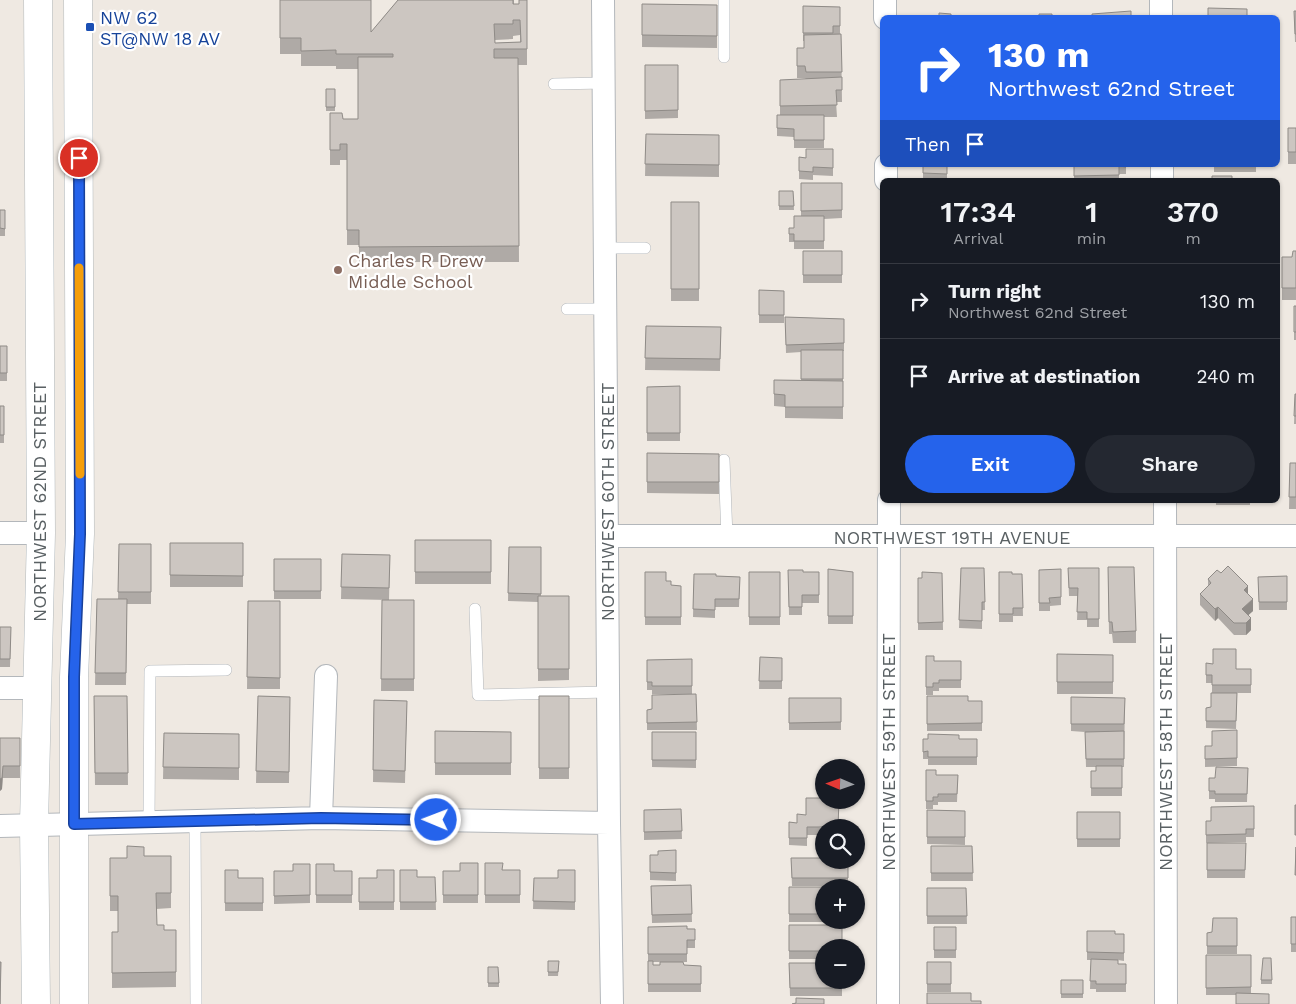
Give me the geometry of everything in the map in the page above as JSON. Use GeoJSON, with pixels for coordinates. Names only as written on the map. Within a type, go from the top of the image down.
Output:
{"type":"FeatureCollection","features":[{"type":"Feature","properties":{"kind":"main road","name":"NORTHWEST 62ND STREET"},"geometry":{"type":"LineString","coordinates":[[36,1004],[34,824],[41,533],[38,0]]}},
{"type":"Feature","properties":{"kind":"main road"},"geometry":{"type":"LineString","coordinates":[[74,1004],[74,677],[80,534],[78,0]]}},
{"type":"Feature","properties":{"kind":"street","name":"NORTHWEST 60TH STREET"},"geometry":{"type":"LineString","coordinates":[[603,0],[612,1004]]}},
{"type":"Feature","properties":{"kind":"street"},"geometry":{"type":"LineString","coordinates":[[885,0],[885,15]]}},
{"type":"Feature","properties":{"kind":"street"},"geometry":{"type":"LineString","coordinates":[[1161,0],[1161,15]]}},
{"type":"Feature","properties":{"kind":"street","name":"NORTHWEST 59TH STREET"},"geometry":{"type":"LineString","coordinates":[[888,1004],[889,503]]}},
{"type":"Feature","properties":{"kind":"street","name":"NORTHWEST 58TH STREET"},"geometry":{"type":"LineString","coordinates":[[1165,503],[1166,1004]]}},
{"type":"Feature","properties":{"kind":"street"},"geometry":{"type":"LineString","coordinates":[[0,533],[41,533]]}},
{"type":"Feature","properties":{"kind":"street","name":"NORTHWEST 19TH AVENUE"},"geometry":{"type":"LineString","coordinates":[[608,536],[889,538],[1296,536]]}},
{"type":"Feature","properties":{"kind":"street"},"geometry":{"type":"LineString","coordinates":[[321,818],[326,676]]}},
{"type":"Feature","properties":{"kind":"street"},"geometry":{"type":"LineString","coordinates":[[0,688],[36,688]]}},
{"type":"Feature","properties":{"kind":"street"},"geometry":{"type":"LineString","coordinates":[[0,826],[321,818],[609,823]]}},
{"type":"Feature","properties":{"kind":"lane"},"geometry":{"type":"LineString","coordinates":[[724,0],[724,57]]}},
{"type":"Feature","properties":{"kind":"lane"},"geometry":{"type":"LineString","coordinates":[[554,84],[604,84]]}},
{"type":"Feature","properties":{"kind":"lane"},"geometry":{"type":"LineString","coordinates":[[605,248],[645,248]]}},
{"type":"Feature","properties":{"kind":"lane"},"geometry":{"type":"LineString","coordinates":[[567,309],[606,309]]}},
{"type":"Feature","properties":{"kind":"lane"},"geometry":{"type":"LineString","coordinates":[[724,460],[726,537]]}},
{"type":"Feature","properties":{"kind":"lane"},"geometry":{"type":"LineString","coordinates":[[475,609],[478,695],[608,692]]}},
{"type":"Feature","properties":{"kind":"lane"},"geometry":{"type":"LineString","coordinates":[[149,823],[150,671],[226,670]]}},
{"type":"Feature","properties":{"kind":"lane"},"geometry":{"type":"LineString","coordinates":[[195,822],[196,1004]]}},
{"type":"Feature","properties":{"kind":"building"},"geometry":{"type":"Polygon","coordinates":[[[280,0],[371,0],[371,32],[398,0],[513,0],[513,4],[519,4],[519,0],[527,0],[527,49],[494,49],[494,58],[518,58],[519,246],[359,247],[359,230],[347,230],[347,144],[340,144],[340,150],[330,150],[330,113],[342,113],[343,119],[358,119],[358,57],[393,57],[393,54],[336,54],[336,50],[301,51],[301,38],[280,38],[280,0]],[[513,20],[513,24],[494,24],[495,43],[521,42],[520,20],[513,20]]]}},
{"type":"Feature","properties":{"kind":"building"},"geometry":{"type":"Polygon","coordinates":[[[642,4],[717,5],[717,36],[642,35],[642,4]]]}},
{"type":"Feature","properties":{"kind":"building"},"geometry":{"type":"Polygon","coordinates":[[[803,6],[840,7],[840,26],[833,26],[833,33],[803,33],[803,6]]]}},
{"type":"Feature","properties":{"kind":"building"},"geometry":{"type":"Polygon","coordinates":[[[1208,8],[1247,9],[1247,15],[1208,15],[1208,8]]]}},
{"type":"Feature","properties":{"kind":"building"},"geometry":{"type":"Polygon","coordinates":[[[1131,11],[1131,15],[1092,14],[1131,11]]]}},
{"type":"Feature","properties":{"kind":"building"},"geometry":{"type":"Polygon","coordinates":[[[1294,11],[1296,11],[1296,34],[1295,34],[1294,11]]]}},
{"type":"Feature","properties":{"kind":"building"},"geometry":{"type":"Polygon","coordinates":[[[939,13],[951,14],[951,15],[939,15],[939,13]]]}},
{"type":"Feature","properties":{"kind":"building"},"geometry":{"type":"Polygon","coordinates":[[[841,34],[842,72],[806,72],[805,66],[797,66],[797,48],[804,48],[804,35],[841,34]]]}},
{"type":"Feature","properties":{"kind":"building"},"geometry":{"type":"Polygon","coordinates":[[[645,65],[678,65],[678,110],[645,111],[645,65]]]}},
{"type":"Feature","properties":{"kind":"building"},"geometry":{"type":"Polygon","coordinates":[[[842,77],[842,90],[836,90],[837,105],[780,106],[780,80],[842,77]]]}},
{"type":"Feature","properties":{"kind":"building"},"geometry":{"type":"Polygon","coordinates":[[[326,89],[335,89],[335,107],[326,107],[326,89]]]}},
{"type":"Feature","properties":{"kind":"building"},"geometry":{"type":"Polygon","coordinates":[[[777,115],[824,115],[824,140],[794,140],[794,129],[777,128],[777,115]]]}},
{"type":"Feature","properties":{"kind":"building"},"geometry":{"type":"Polygon","coordinates":[[[1288,128],[1296,128],[1296,152],[1288,152],[1288,128]]]}},
{"type":"Feature","properties":{"kind":"building"},"geometry":{"type":"Polygon","coordinates":[[[646,134],[719,135],[719,165],[645,164],[646,134]]]}},
{"type":"Feature","properties":{"kind":"building"},"geometry":{"type":"Polygon","coordinates":[[[806,149],[833,149],[833,168],[813,167],[813,172],[799,171],[799,157],[806,158],[806,149]]]}},
{"type":"Feature","properties":{"kind":"building"},"geometry":{"type":"Polygon","coordinates":[[[923,167],[947,167],[947,174],[923,173],[923,167]]]}},
{"type":"Feature","properties":{"kind":"building"},"geometry":{"type":"Polygon","coordinates":[[[1074,167],[1119,167],[1119,175],[1074,176],[1074,167]]]}},
{"type":"Feature","properties":{"kind":"building"},"geometry":{"type":"Polygon","coordinates":[[[1212,176],[1232,176],[1232,178],[1212,178],[1212,176]]]}},
{"type":"Feature","properties":{"kind":"building"},"geometry":{"type":"Polygon","coordinates":[[[801,183],[842,183],[842,210],[801,211],[801,183]]]}},
{"type":"Feature","properties":{"kind":"building"},"geometry":{"type":"Polygon","coordinates":[[[779,191],[793,191],[794,206],[779,206],[779,191]]]}},
{"type":"Feature","properties":{"kind":"building"},"geometry":{"type":"Polygon","coordinates":[[[671,202],[699,202],[699,289],[671,289],[671,202]]]}},
{"type":"Feature","properties":{"kind":"building"},"geometry":{"type":"Polygon","coordinates":[[[0,210],[5,210],[5,229],[0,228],[0,210]]]}},
{"type":"Feature","properties":{"kind":"building"},"geometry":{"type":"Polygon","coordinates":[[[794,216],[824,216],[824,241],[794,241],[794,234],[789,234],[789,228],[794,228],[794,216]]]}},
{"type":"Feature","properties":{"kind":"building"},"geometry":{"type":"Polygon","coordinates":[[[803,251],[842,251],[842,275],[803,275],[803,251]]]}},
{"type":"Feature","properties":{"kind":"building"},"geometry":{"type":"Polygon","coordinates":[[[1293,251],[1296,251],[1296,288],[1282,288],[1282,257],[1292,257],[1293,251]]]}},
{"type":"Feature","properties":{"kind":"building"},"geometry":{"type":"Polygon","coordinates":[[[759,290],[784,291],[784,315],[759,315],[759,290]]]}},
{"type":"Feature","properties":{"kind":"building"},"geometry":{"type":"Polygon","coordinates":[[[1294,306],[1296,306],[1296,332],[1294,332],[1294,306]]]}},
{"type":"Feature","properties":{"kind":"building"},"geometry":{"type":"Polygon","coordinates":[[[785,317],[844,319],[844,343],[786,345],[785,317]]]}},
{"type":"Feature","properties":{"kind":"building"},"geometry":{"type":"Polygon","coordinates":[[[646,326],[721,327],[720,359],[645,358],[646,326]]]}},
{"type":"Feature","properties":{"kind":"building"},"geometry":{"type":"Polygon","coordinates":[[[0,346],[7,346],[7,373],[0,373],[0,346]]]}},
{"type":"Feature","properties":{"kind":"building"},"geometry":{"type":"Polygon","coordinates":[[[801,350],[843,350],[843,379],[801,379],[801,350]]]}},
{"type":"Feature","properties":{"kind":"building"},"geometry":{"type":"Polygon","coordinates":[[[774,380],[843,381],[843,407],[785,407],[785,395],[774,394],[774,380]]]}},
{"type":"Feature","properties":{"kind":"building"},"geometry":{"type":"Polygon","coordinates":[[[680,386],[680,433],[647,433],[647,387],[680,386]]]}},
{"type":"Feature","properties":{"kind":"building"},"geometry":{"type":"Polygon","coordinates":[[[1295,394],[1296,416],[1294,416],[1295,394]]]}},
{"type":"Feature","properties":{"kind":"building"},"geometry":{"type":"Polygon","coordinates":[[[0,406],[4,406],[4,435],[0,435],[0,406]]]}},
{"type":"Feature","properties":{"kind":"building"},"geometry":{"type":"Polygon","coordinates":[[[647,453],[719,454],[719,482],[647,482],[647,453]]]}},
{"type":"Feature","properties":{"kind":"building"},"geometry":{"type":"Polygon","coordinates":[[[1290,463],[1296,463],[1296,497],[1289,497],[1290,463]]]}},
{"type":"Feature","properties":{"kind":"building"},"geometry":{"type":"Polygon","coordinates":[[[415,540],[491,540],[491,572],[415,572],[415,540]]]}},
{"type":"Feature","properties":{"kind":"building"},"geometry":{"type":"Polygon","coordinates":[[[170,543],[243,543],[243,576],[170,575],[170,543]]]}},
{"type":"Feature","properties":{"kind":"building"},"geometry":{"type":"Polygon","coordinates":[[[119,544],[151,544],[151,592],[118,592],[119,544]]]}},
{"type":"Feature","properties":{"kind":"building"},"geometry":{"type":"Polygon","coordinates":[[[509,547],[541,547],[541,594],[508,593],[509,547]]]}},
{"type":"Feature","properties":{"kind":"building"},"geometry":{"type":"Polygon","coordinates":[[[342,554],[390,555],[389,588],[341,587],[342,554]]]}},
{"type":"Feature","properties":{"kind":"building"},"geometry":{"type":"Polygon","coordinates":[[[274,559],[321,559],[321,591],[274,591],[274,559]]]}},
{"type":"Feature","properties":{"kind":"building"},"geometry":{"type":"Polygon","coordinates":[[[1228,566],[1248,586],[1244,590],[1253,599],[1242,609],[1251,618],[1246,623],[1234,623],[1218,607],[1215,609],[1200,594],[1211,583],[1208,579],[1217,570],[1221,573],[1228,566]]]}},
{"type":"Feature","properties":{"kind":"building"},"geometry":{"type":"Polygon","coordinates":[[[1108,567],[1134,567],[1136,631],[1113,632],[1112,622],[1109,622],[1108,567]]]}},
{"type":"Feature","properties":{"kind":"building"},"geometry":{"type":"Polygon","coordinates":[[[961,568],[984,568],[985,602],[982,602],[982,621],[959,620],[961,568]]]}},
{"type":"Feature","properties":{"kind":"building"},"geometry":{"type":"Polygon","coordinates":[[[1068,568],[1099,568],[1099,619],[1087,619],[1087,612],[1077,612],[1078,588],[1069,588],[1068,568]]]}},
{"type":"Feature","properties":{"kind":"building"},"geometry":{"type":"Polygon","coordinates":[[[828,569],[853,572],[853,616],[828,616],[828,569]]]}},
{"type":"Feature","properties":{"kind":"building"},"geometry":{"type":"Polygon","coordinates":[[[1061,569],[1061,597],[1049,598],[1050,603],[1039,603],[1039,570],[1061,569]]]}},
{"type":"Feature","properties":{"kind":"building"},"geometry":{"type":"Polygon","coordinates":[[[788,570],[819,572],[819,595],[802,595],[802,607],[789,607],[788,570]]]}},
{"type":"Feature","properties":{"kind":"building"},"geometry":{"type":"Polygon","coordinates":[[[645,572],[666,572],[666,581],[671,581],[671,585],[681,586],[681,617],[645,617],[645,572]]]}},
{"type":"Feature","properties":{"kind":"building"},"geometry":{"type":"Polygon","coordinates":[[[749,572],[780,572],[780,617],[749,617],[749,572]]]}},
{"type":"Feature","properties":{"kind":"building"},"geometry":{"type":"Polygon","coordinates":[[[922,572],[942,573],[943,622],[918,623],[918,578],[922,578],[922,572]]]}},
{"type":"Feature","properties":{"kind":"building"},"geometry":{"type":"Polygon","coordinates":[[[999,572],[1022,574],[1023,608],[1013,608],[1013,614],[999,614],[999,572]]]}},
{"type":"Feature","properties":{"kind":"building"},"geometry":{"type":"Polygon","coordinates":[[[694,574],[740,577],[739,599],[715,599],[715,610],[693,609],[694,574]]]}},
{"type":"Feature","properties":{"kind":"building"},"geometry":{"type":"Polygon","coordinates":[[[1287,576],[1287,602],[1259,602],[1258,577],[1287,576]]]}},
{"type":"Feature","properties":{"kind":"building"},"geometry":{"type":"Polygon","coordinates":[[[538,596],[569,596],[569,669],[538,669],[538,596]]]}},
{"type":"Feature","properties":{"kind":"building"},"geometry":{"type":"Polygon","coordinates":[[[97,599],[127,599],[126,673],[95,673],[97,599]]]}},
{"type":"Feature","properties":{"kind":"building"},"geometry":{"type":"Polygon","coordinates":[[[382,600],[414,600],[414,679],[381,679],[382,600]]]}},
{"type":"Feature","properties":{"kind":"building"},"geometry":{"type":"Polygon","coordinates":[[[248,601],[280,601],[280,678],[247,677],[248,601]]]}},
{"type":"Feature","properties":{"kind":"building"},"geometry":{"type":"Polygon","coordinates":[[[0,627],[11,627],[10,659],[0,659],[0,627]]]}},
{"type":"Feature","properties":{"kind":"building"},"geometry":{"type":"Polygon","coordinates":[[[1213,649],[1236,649],[1236,669],[1251,669],[1251,685],[1212,685],[1212,675],[1206,675],[1206,663],[1213,664],[1213,649]]]}},
{"type":"Feature","properties":{"kind":"building"},"geometry":{"type":"Polygon","coordinates":[[[1057,654],[1113,655],[1113,682],[1057,682],[1057,654]]]}},
{"type":"Feature","properties":{"kind":"building"},"geometry":{"type":"Polygon","coordinates":[[[926,656],[934,656],[934,661],[961,661],[961,680],[939,680],[939,683],[933,683],[933,687],[926,687],[926,656]]]}},
{"type":"Feature","properties":{"kind":"building"},"geometry":{"type":"Polygon","coordinates":[[[760,657],[782,658],[782,681],[759,681],[760,657]]]}},
{"type":"Feature","properties":{"kind":"building"},"geometry":{"type":"Polygon","coordinates":[[[692,659],[692,686],[652,686],[652,682],[647,682],[647,660],[692,659]]]}},
{"type":"Feature","properties":{"kind":"building"},"geometry":{"type":"Polygon","coordinates":[[[1211,693],[1237,693],[1236,721],[1206,721],[1206,708],[1211,707],[1211,693]]]}},
{"type":"Feature","properties":{"kind":"building"},"geometry":{"type":"Polygon","coordinates":[[[696,694],[697,722],[647,723],[647,710],[652,709],[652,695],[696,694]]]}},
{"type":"Feature","properties":{"kind":"building"},"geometry":{"type":"Polygon","coordinates":[[[94,696],[127,696],[128,773],[95,773],[94,696]]]}},
{"type":"Feature","properties":{"kind":"building"},"geometry":{"type":"Polygon","coordinates":[[[258,696],[290,697],[289,772],[256,771],[258,696]]]}},
{"type":"Feature","properties":{"kind":"building"},"geometry":{"type":"Polygon","coordinates":[[[539,696],[569,696],[569,768],[539,768],[539,696]]]}},
{"type":"Feature","properties":{"kind":"building"},"geometry":{"type":"Polygon","coordinates":[[[927,696],[968,696],[968,701],[982,701],[982,723],[927,724],[927,696]]]}},
{"type":"Feature","properties":{"kind":"building"},"geometry":{"type":"Polygon","coordinates":[[[1071,697],[1125,698],[1124,724],[1071,724],[1071,697]]]}},
{"type":"Feature","properties":{"kind":"building"},"geometry":{"type":"Polygon","coordinates":[[[789,698],[841,698],[841,722],[789,723],[789,698]]]}},
{"type":"Feature","properties":{"kind":"building"},"geometry":{"type":"Polygon","coordinates":[[[374,700],[407,701],[405,771],[373,770],[374,700]]]}},
{"type":"Feature","properties":{"kind":"building"},"geometry":{"type":"Polygon","coordinates":[[[1237,730],[1237,758],[1205,759],[1205,746],[1212,746],[1212,731],[1237,730]]]}},
{"type":"Feature","properties":{"kind":"building"},"geometry":{"type":"Polygon","coordinates":[[[435,731],[511,732],[511,763],[435,763],[435,731]]]}},
{"type":"Feature","properties":{"kind":"building"},"geometry":{"type":"Polygon","coordinates":[[[1124,731],[1124,759],[1086,759],[1085,732],[1124,731]]]}},
{"type":"Feature","properties":{"kind":"building"},"geometry":{"type":"Polygon","coordinates":[[[652,732],[696,732],[696,760],[652,760],[652,732]]]}},
{"type":"Feature","properties":{"kind":"building"},"geometry":{"type":"Polygon","coordinates":[[[164,733],[239,734],[239,768],[163,767],[164,733]]]}},
{"type":"Feature","properties":{"kind":"building"},"geometry":{"type":"Polygon","coordinates":[[[928,734],[959,735],[959,739],[977,739],[977,757],[928,757],[928,751],[923,752],[923,739],[928,739],[928,734]]]}},
{"type":"Feature","properties":{"kind":"building"},"geometry":{"type":"Polygon","coordinates":[[[0,738],[20,738],[20,766],[3,766],[2,778],[0,779],[0,738]]]}},
{"type":"Feature","properties":{"kind":"building"},"geometry":{"type":"Polygon","coordinates":[[[1096,766],[1122,766],[1122,788],[1091,788],[1091,771],[1096,771],[1096,766]]]}},
{"type":"Feature","properties":{"kind":"building"},"geometry":{"type":"Polygon","coordinates":[[[1216,767],[1248,768],[1247,794],[1215,794],[1215,791],[1209,791],[1209,778],[1215,778],[1216,767]]]}},
{"type":"Feature","properties":{"kind":"building"},"geometry":{"type":"Polygon","coordinates":[[[926,770],[936,770],[936,775],[958,775],[957,794],[938,794],[938,797],[933,797],[933,801],[926,801],[926,770]]]}},
{"type":"Feature","properties":{"kind":"building"},"geometry":{"type":"Polygon","coordinates":[[[806,798],[815,798],[815,809],[839,809],[838,819],[815,819],[815,827],[807,827],[807,838],[789,838],[789,822],[797,823],[797,814],[806,815],[806,798]]]}},
{"type":"Feature","properties":{"kind":"building"},"geometry":{"type":"Polygon","coordinates":[[[1296,805],[1296,835],[1295,835],[1296,805]]]}},
{"type":"Feature","properties":{"kind":"building"},"geometry":{"type":"Polygon","coordinates":[[[1254,806],[1254,829],[1246,829],[1246,834],[1206,835],[1206,821],[1211,821],[1211,807],[1254,806]]]}},
{"type":"Feature","properties":{"kind":"building"},"geometry":{"type":"Polygon","coordinates":[[[681,809],[682,831],[644,832],[644,810],[681,809]]]}},
{"type":"Feature","properties":{"kind":"building"},"geometry":{"type":"Polygon","coordinates":[[[927,810],[965,811],[965,837],[927,837],[927,810]]]}},
{"type":"Feature","properties":{"kind":"building"},"geometry":{"type":"Polygon","coordinates":[[[1077,812],[1120,812],[1120,839],[1077,839],[1077,812]]]}},
{"type":"Feature","properties":{"kind":"building"},"geometry":{"type":"Polygon","coordinates":[[[1207,843],[1246,843],[1245,870],[1207,870],[1207,843]]]}},
{"type":"Feature","properties":{"kind":"building"},"geometry":{"type":"Polygon","coordinates":[[[127,846],[144,847],[144,856],[171,856],[171,893],[156,893],[157,925],[164,925],[164,930],[176,930],[176,972],[112,973],[112,932],[118,932],[118,896],[110,896],[110,858],[127,858],[127,846]]]}},
{"type":"Feature","properties":{"kind":"building"},"geometry":{"type":"Polygon","coordinates":[[[931,846],[972,846],[973,873],[931,873],[931,846]]]}},
{"type":"Feature","properties":{"kind":"building"},"geometry":{"type":"Polygon","coordinates":[[[676,850],[676,873],[650,872],[650,855],[658,855],[658,851],[676,850]]]}},
{"type":"Feature","properties":{"kind":"building"},"geometry":{"type":"Polygon","coordinates":[[[791,858],[815,858],[815,869],[848,869],[848,878],[792,878],[791,858]]]}},
{"type":"Feature","properties":{"kind":"building"},"geometry":{"type":"Polygon","coordinates":[[[460,863],[478,863],[478,895],[443,895],[443,871],[460,871],[460,863]]]}},
{"type":"Feature","properties":{"kind":"building"},"geometry":{"type":"Polygon","coordinates":[[[485,863],[503,863],[502,870],[520,870],[520,895],[485,895],[485,863]]]}},
{"type":"Feature","properties":{"kind":"building"},"geometry":{"type":"Polygon","coordinates":[[[293,864],[310,864],[310,895],[274,896],[274,871],[293,871],[293,864]]]}},
{"type":"Feature","properties":{"kind":"building"},"geometry":{"type":"Polygon","coordinates":[[[316,864],[334,864],[334,871],[352,871],[352,895],[316,895],[316,864]]]}},
{"type":"Feature","properties":{"kind":"building"},"geometry":{"type":"Polygon","coordinates":[[[225,870],[238,870],[238,878],[263,878],[263,903],[225,903],[225,870]]]}},
{"type":"Feature","properties":{"kind":"building"},"geometry":{"type":"Polygon","coordinates":[[[377,870],[394,870],[394,902],[359,902],[359,878],[377,878],[377,870]]]}},
{"type":"Feature","properties":{"kind":"building"},"geometry":{"type":"Polygon","coordinates":[[[400,870],[417,870],[417,877],[435,877],[436,902],[400,902],[400,870]]]}},
{"type":"Feature","properties":{"kind":"building"},"geometry":{"type":"Polygon","coordinates":[[[558,870],[575,870],[575,902],[533,901],[534,878],[558,878],[558,870]]]}},
{"type":"Feature","properties":{"kind":"building"},"geometry":{"type":"Polygon","coordinates":[[[691,885],[692,914],[652,915],[651,886],[691,885]]]}},
{"type":"Feature","properties":{"kind":"building"},"geometry":{"type":"Polygon","coordinates":[[[789,887],[815,887],[815,914],[789,914],[789,887]]]}},
{"type":"Feature","properties":{"kind":"building"},"geometry":{"type":"Polygon","coordinates":[[[927,888],[966,888],[967,916],[927,916],[927,888]]]}},
{"type":"Feature","properties":{"kind":"building"},"geometry":{"type":"Polygon","coordinates":[[[1291,917],[1296,917],[1296,944],[1291,944],[1291,917]]]}},
{"type":"Feature","properties":{"kind":"building"},"geometry":{"type":"Polygon","coordinates":[[[1213,918],[1237,918],[1237,946],[1207,946],[1207,933],[1212,932],[1213,918]]]}},
{"type":"Feature","properties":{"kind":"building"},"geometry":{"type":"Polygon","coordinates":[[[789,925],[815,925],[815,929],[842,929],[842,939],[815,939],[815,951],[789,951],[789,925]]]}},
{"type":"Feature","properties":{"kind":"building"},"geometry":{"type":"Polygon","coordinates":[[[687,926],[687,929],[695,929],[695,940],[687,940],[687,954],[648,954],[648,927],[687,926]]]}},
{"type":"Feature","properties":{"kind":"building"},"geometry":{"type":"Polygon","coordinates":[[[934,927],[956,927],[956,950],[934,950],[934,927]]]}},
{"type":"Feature","properties":{"kind":"building"},"geometry":{"type":"Polygon","coordinates":[[[1087,931],[1115,931],[1115,934],[1124,934],[1124,953],[1087,952],[1087,931]]]}},
{"type":"Feature","properties":{"kind":"building"},"geometry":{"type":"Polygon","coordinates":[[[1206,955],[1251,955],[1251,987],[1206,988],[1206,955]]]}},
{"type":"Feature","properties":{"kind":"building"},"geometry":{"type":"Polygon","coordinates":[[[1263,958],[1271,958],[1272,980],[1261,980],[1263,958]]]}},
{"type":"Feature","properties":{"kind":"building"},"geometry":{"type":"Polygon","coordinates":[[[1091,959],[1118,960],[1118,964],[1126,964],[1126,984],[1096,984],[1096,981],[1090,981],[1091,959]]]}},
{"type":"Feature","properties":{"kind":"building"},"geometry":{"type":"Polygon","coordinates":[[[548,961],[559,961],[558,972],[548,972],[548,961]]]}},
{"type":"Feature","properties":{"kind":"building"},"geometry":{"type":"Polygon","coordinates":[[[648,961],[653,961],[653,965],[660,965],[660,962],[683,962],[684,965],[701,966],[701,984],[648,984],[648,961]]]}},
{"type":"Feature","properties":{"kind":"building"},"geometry":{"type":"Polygon","coordinates":[[[0,962],[1,962],[0,1004],[0,962]]]}},
{"type":"Feature","properties":{"kind":"building"},"geometry":{"type":"Polygon","coordinates":[[[927,962],[951,962],[951,984],[927,984],[927,962]]]}},
{"type":"Feature","properties":{"kind":"building"},"geometry":{"type":"Polygon","coordinates":[[[789,963],[815,963],[815,988],[790,988],[789,963]]]}},
{"type":"Feature","properties":{"kind":"building"},"geometry":{"type":"Polygon","coordinates":[[[488,967],[498,967],[499,983],[488,983],[488,967]]]}},
{"type":"Feature","properties":{"kind":"building"},"geometry":{"type":"Polygon","coordinates":[[[1061,980],[1083,980],[1083,994],[1061,994],[1061,980]]]}},
{"type":"Feature","properties":{"kind":"building"},"geometry":{"type":"Polygon","coordinates":[[[927,993],[971,993],[971,1001],[981,1001],[981,1004],[927,1004],[927,993]]]}},
{"type":"Feature","properties":{"kind":"building"},"geometry":{"type":"Polygon","coordinates":[[[1236,993],[1269,994],[1269,1004],[1236,1004],[1236,993]]]}},
{"type":"Feature","properties":{"kind":"building"},"geometry":{"type":"Polygon","coordinates":[[[796,998],[824,999],[824,1004],[792,1004],[796,1003],[796,998]]]}},
{"type":"Feature","properties":{"kind":"slow traffic"},"geometry":{"type":"LineString","coordinates":[[79,268],[80,474]]}},
{"type":"Feature","properties":{"kind":"place","name":"NW 62 ST@NW 18 AV"},"geometry":{"type":"Point","coordinates":[90,27]}},
{"type":"Feature","properties":{"kind":"place","name":"Charles R Drew Middle School"},"geometry":{"type":"Point","coordinates":[338,270]}},
{"type":"Feature","properties":{"kind":"route"},"geometry":{"type":"LineString","coordinates":[[79,158],[80,534],[74,677],[74,824],[321,818],[436,820]]}}]}
